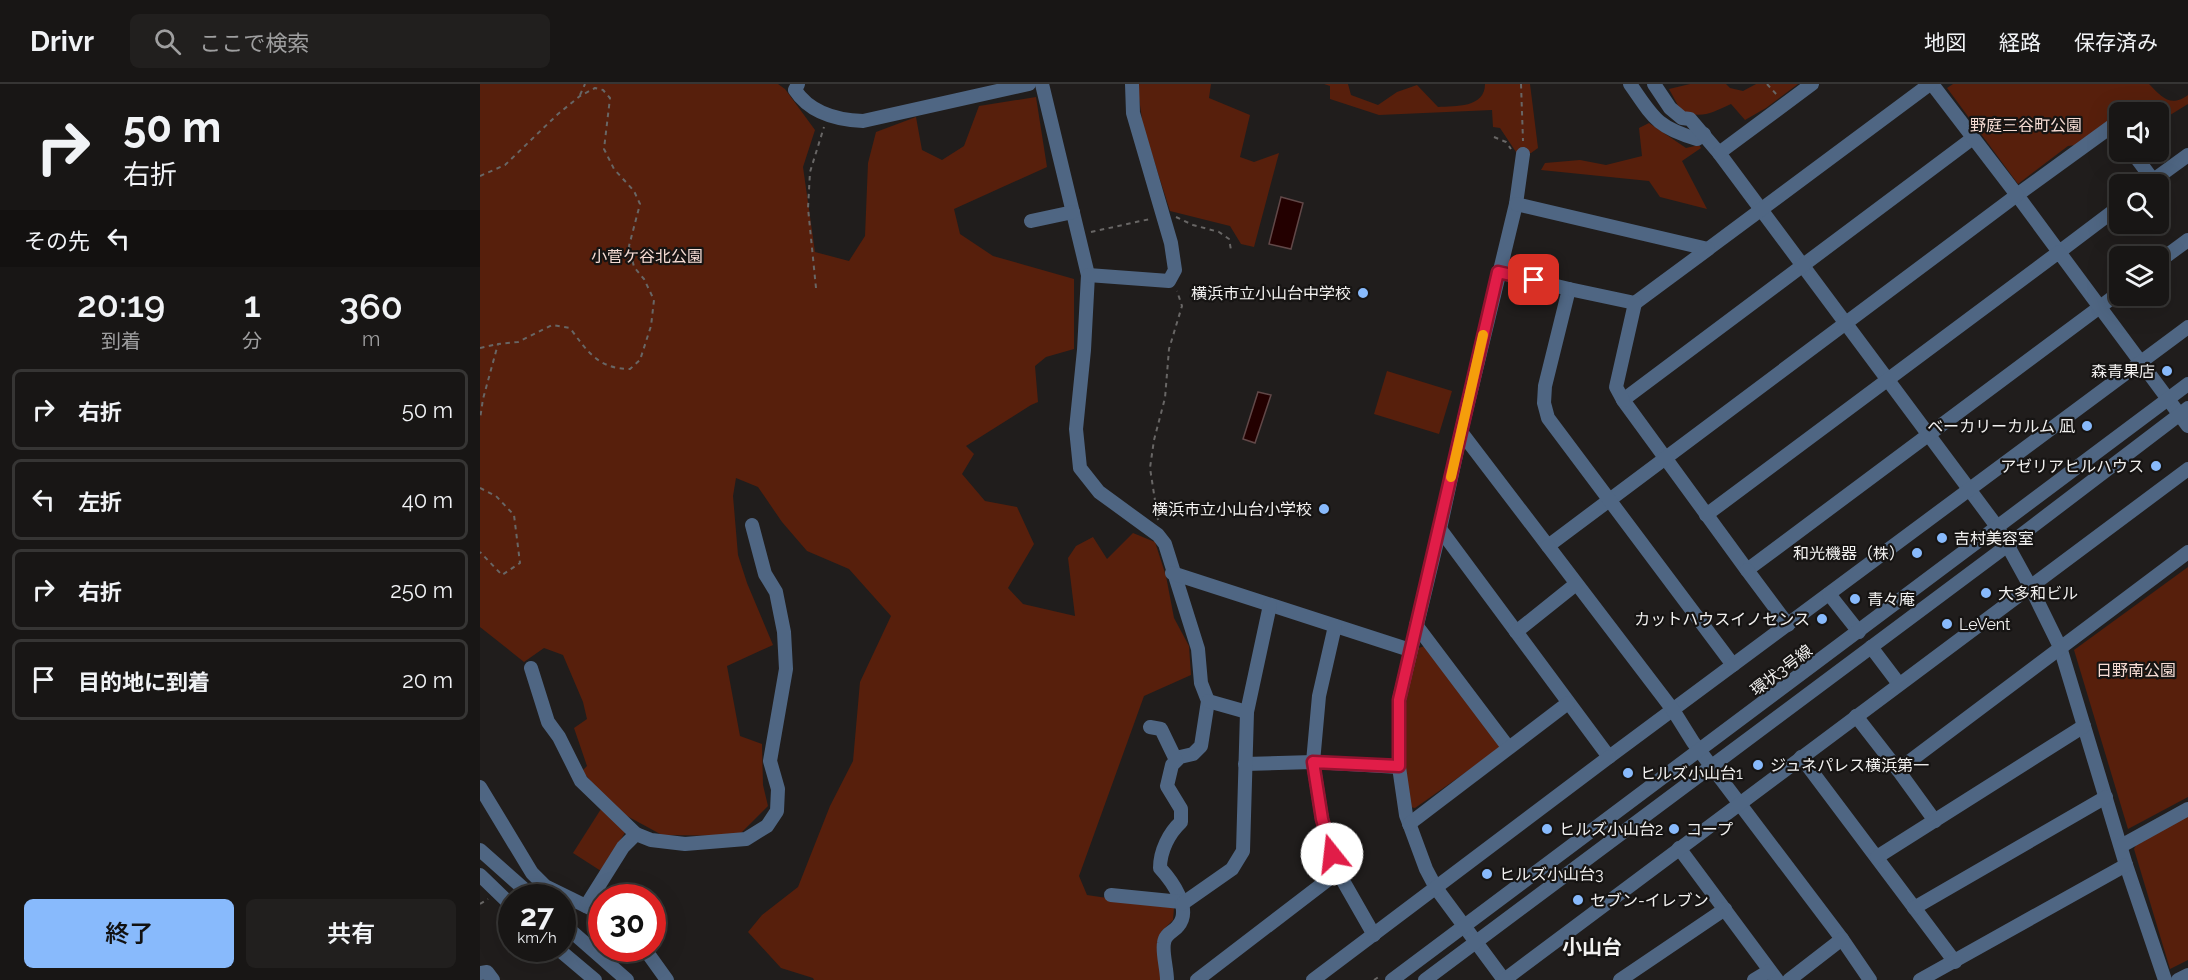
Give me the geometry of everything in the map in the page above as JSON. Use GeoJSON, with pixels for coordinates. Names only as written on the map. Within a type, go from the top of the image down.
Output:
{"type":"FeatureCollection","features":[{"type":"Feature","properties":{"kind":"street"},"geometry":{"type":"LineString","coordinates":[[798,84],[795,90],[802,101],[828,116],[846,120],[870,120],[1029,84]]}},
{"type":"Feature","properties":{"kind":"street"},"geometry":{"type":"LineString","coordinates":[[1042,84],[1088,275],[1084,350],[1076,429],[1080,468],[1099,492],[1158,535],[1165,544],[1172,573],[1198,649],[1201,683],[1208,701],[1201,746],[1193,754],[1176,760],[1172,765],[1167,786],[1181,810],[1181,822],[1171,831],[1160,861],[1160,868],[1173,882],[1181,903],[1183,919],[1177,928],[1169,932],[1164,942],[1167,980]]}},
{"type":"Feature","properties":{"kind":"street"},"geometry":{"type":"LineString","coordinates":[[1088,275],[1169,281],[1175,270],[1171,243],[1133,113],[1132,84]]}},
{"type":"Feature","properties":{"kind":"street"},"geometry":{"type":"LineString","coordinates":[[1630,84],[1655,120],[1675,133],[1697,139],[1704,134]]}},
{"type":"Feature","properties":{"kind":"street"},"geometry":{"type":"LineString","coordinates":[[1654,84],[1670,108],[1682,117],[1690,119],[1704,134],[1763,210],[1969,488],[2008,545],[2060,647],[2074,687],[2126,865],[2165,980]]}},
{"type":"Feature","properties":{"kind":"street"},"geometry":{"type":"LineString","coordinates":[[1719,153],[1812,84]]}},
{"type":"Feature","properties":{"kind":"street"},"geometry":{"type":"LineString","coordinates":[[1788,625],[1664,458],[1616,387],[1635,303],[1931,84],[2017,195],[2167,399],[2184,411],[2188,426]]}},
{"type":"Feature","properties":{"kind":"street"},"geometry":{"type":"LineString","coordinates":[[1548,546],[1846,321],[2109,128]]}},
{"type":"Feature","properties":{"kind":"street"},"geometry":{"type":"LineString","coordinates":[[1623,400],[1973,138]]}},
{"type":"Feature","properties":{"kind":"street"},"geometry":{"type":"LineString","coordinates":[[1523,154],[1516,204],[1498,272],[1399,700],[1399,766],[1409,824],[1426,869],[1436,888],[1504,980],[2188,469]]}},
{"type":"Feature","properties":{"kind":"street"},"geometry":{"type":"LineString","coordinates":[[2162,174],[2188,155]]}},
{"type":"Feature","properties":{"kind":"street"},"geometry":{"type":"LineString","coordinates":[[1516,204],[1708,249]]}},
{"type":"Feature","properties":{"kind":"street"},"geometry":{"type":"LineString","coordinates":[[1031,221],[1073,212]]}},
{"type":"Feature","properties":{"kind":"street"},"geometry":{"type":"LineString","coordinates":[[1706,515],[2109,214]]}},
{"type":"Feature","properties":{"kind":"street"},"geometry":{"type":"LineString","coordinates":[[2169,254],[2188,240]]}},
{"type":"Feature","properties":{"kind":"street"},"geometry":{"type":"LineString","coordinates":[[1498,272],[1635,303]]}},
{"type":"Feature","properties":{"kind":"street"},"geometry":{"type":"LineString","coordinates":[[1569,289],[1545,386],[1544,403],[1548,418],[1733,665]]}},
{"type":"Feature","properties":{"kind":"street"},"geometry":{"type":"LineString","coordinates":[[1747,570],[2109,300]]}},
{"type":"Feature","properties":{"kind":"street"},"geometry":{"type":"LineString","coordinates":[[1313,980],[1969,488],[2188,327]]}},
{"type":"Feature","properties":{"kind":"street","name":"環状3号線"},"geometry":{"type":"LineString","coordinates":[[1392,980],[2188,384]]}},
{"type":"Feature","properties":{"kind":"street"},"geometry":{"type":"LineString","coordinates":[[1425,980],[2184,411]]}},
{"type":"Feature","properties":{"kind":"street"},"geometry":{"type":"LineString","coordinates":[[1461,432],[1673,710],[1700,751],[1842,939],[1870,980]]}},
{"type":"Feature","properties":{"kind":"street"},"geometry":{"type":"LineString","coordinates":[[531,669],[548,722],[559,737],[581,781],[636,834],[651,840],[686,844],[746,839],[767,826],[777,811],[778,789],[770,761],[786,669],[784,632],[776,592],[765,574],[752,525]]}},
{"type":"Feature","properties":{"kind":"street"},"geometry":{"type":"LineString","coordinates":[[1440,529],[1610,757]]}},
{"type":"Feature","properties":{"kind":"street"},"geometry":{"type":"LineString","coordinates":[[1898,770],[2188,552]]}},
{"type":"Feature","properties":{"kind":"street"},"geometry":{"type":"LineString","coordinates":[[1172,573],[1410,650]]}},
{"type":"Feature","properties":{"kind":"street"},"geometry":{"type":"LineString","coordinates":[[1516,632],[1576,584]]}},
{"type":"Feature","properties":{"kind":"street"},"geometry":{"type":"LineString","coordinates":[[1829,594],[1859,632]]}},
{"type":"Feature","properties":{"kind":"street"},"geometry":{"type":"LineString","coordinates":[[1111,895],[1181,903],[1232,869],[1243,851],[1247,712],[1270,605]]}},
{"type":"Feature","properties":{"kind":"street"},"geometry":{"type":"LineString","coordinates":[[1416,625],[1508,747]]}},
{"type":"Feature","properties":{"kind":"street"},"geometry":{"type":"LineString","coordinates":[[1335,626],[1319,696],[1313,762],[1322,819],[1338,872],[1374,935]]}},
{"type":"Feature","properties":{"kind":"street"},"geometry":{"type":"LineString","coordinates":[[1870,648],[1899,684]]}},
{"type":"Feature","properties":{"kind":"street"},"geometry":{"type":"LineString","coordinates":[[1208,701],[1247,712]]}},
{"type":"Feature","properties":{"kind":"street"},"geometry":{"type":"LineString","coordinates":[[1409,824],[1568,703]]}},
{"type":"Feature","properties":{"kind":"street"},"geometry":{"type":"LineString","coordinates":[[1856,716],[1935,821]]}},
{"type":"Feature","properties":{"kind":"street"},"geometry":{"type":"LineString","coordinates":[[1877,857],[2084,726]]}},
{"type":"Feature","properties":{"kind":"street"},"geometry":{"type":"LineString","coordinates":[[1150,727],[1161,729],[1176,760]]}},
{"type":"Feature","properties":{"kind":"street"},"geometry":{"type":"LineString","coordinates":[[1802,757],[1955,962]]}},
{"type":"Feature","properties":{"kind":"street"},"geometry":{"type":"LineString","coordinates":[[1245,764],[1313,762],[1399,766]]}},
{"type":"Feature","properties":{"kind":"street"},"geometry":{"type":"LineString","coordinates":[[480,787],[532,873],[545,886],[586,906],[623,847],[636,834]]}},
{"type":"Feature","properties":{"kind":"street"},"geometry":{"type":"LineString","coordinates":[[1914,908],[2106,797]]}},
{"type":"Feature","properties":{"kind":"street"},"geometry":{"type":"LineString","coordinates":[[2121,846],[2188,809]]}},
{"type":"Feature","properties":{"kind":"street"},"geometry":{"type":"LineString","coordinates":[[1679,848],[1773,975],[1754,980]]}},
{"type":"Feature","properties":{"kind":"street"},"geometry":{"type":"LineString","coordinates":[[480,850],[518,884]]}},
{"type":"Feature","properties":{"kind":"street"},"geometry":{"type":"LineString","coordinates":[[1920,980],[2126,865]]}},
{"type":"Feature","properties":{"kind":"street"},"geometry":{"type":"LineString","coordinates":[[1197,980],[1338,872]]}},
{"type":"Feature","properties":{"kind":"street"},"geometry":{"type":"LineString","coordinates":[[480,875],[498,892]]}},
{"type":"Feature","properties":{"kind":"street"},"geometry":{"type":"LineString","coordinates":[[1620,980],[1725,909]]}},
{"type":"Feature","properties":{"kind":"street"},"geometry":{"type":"LineString","coordinates":[[576,935],[627,980]]}},
{"type":"Feature","properties":{"kind":"street"},"geometry":{"type":"LineString","coordinates":[[1789,980],[1842,939]]}},
{"type":"Feature","properties":{"kind":"street"},"geometry":{"type":"LineString","coordinates":[[574,962],[595,980]]}},
{"type":"Feature","properties":{"kind":"street"},"geometry":{"type":"LineString","coordinates":[[654,962],[668,980]]}},
{"type":"Feature","properties":{"kind":"street"},"geometry":{"type":"LineString","coordinates":[[480,973],[487,972],[493,980]]}},
{"type":"Feature","properties":{"kind":"street"},"geometry":{"type":"LineString","coordinates":[[2178,980],[2188,975]]}},
{"type":"Feature","properties":{"kind":"path"},"geometry":{"type":"LineString","coordinates":[[580,96],[585,84]]}},
{"type":"Feature","properties":{"kind":"path"},"geometry":{"type":"LineString","coordinates":[[1521,84],[1523,154]]}},
{"type":"Feature","properties":{"kind":"path"},"geometry":{"type":"LineString","coordinates":[[480,176],[505,165],[580,96],[595,88],[603,90],[609,98],[604,149],[614,169],[634,192],[640,204],[629,246],[634,267],[644,279],[654,300],[651,326],[640,360],[630,369],[617,369],[590,355],[570,328],[552,325],[518,342],[480,348]]}},
{"type":"Feature","properties":{"kind":"path"},"geometry":{"type":"LineString","coordinates":[[816,288],[809,232],[810,172],[828,116]]}},
{"type":"Feature","properties":{"kind":"path"},"geometry":{"type":"LineString","coordinates":[[1158,535],[1158,512],[1150,468],[1154,440],[1165,398],[1169,349],[1182,306],[1171,278]]}},
{"type":"Feature","properties":{"kind":"path"},"geometry":{"type":"LineString","coordinates":[[480,419],[498,344]]}},
{"type":"Feature","properties":{"kind":"path"},"geometry":{"type":"LineString","coordinates":[[480,488],[496,496],[514,515],[520,563],[502,575],[480,552]]}},
{"type":"Feature","properties":{"kind":"path"},"geometry":{"type":"LineString","coordinates":[[480,904],[484,902]]}},
{"type":"Feature","properties":{"kind":"green space","name":"小菅ケ谷北公園"},"geometry":{"type":"Polygon","coordinates":[[[480,84],[778,84],[785,89],[815,130],[803,167],[815,252],[849,261],[865,236],[868,163],[876,132],[916,117],[922,150],[942,160],[964,146],[979,106],[1036,97],[1047,167],[954,209],[960,234],[993,256],[1074,279],[1074,349],[1046,357],[1035,366],[1038,402],[966,446],[974,454],[962,474],[985,501],[1017,507],[1034,544],[1008,588],[1023,604],[1075,616],[1068,558],[1076,546],[1093,537],[1107,559],[1133,533],[1155,542],[1166,576],[1174,618],[1189,646],[1191,675],[1144,696],[1079,876],[1087,895],[1174,908],[1173,920],[1162,931],[1161,980],[814,980],[781,968],[748,932],[762,915],[798,887],[830,806],[853,761],[860,682],[891,616],[849,569],[807,551],[782,522],[758,487],[736,478],[733,496],[738,555],[773,645],[727,666],[740,736],[762,744],[763,785],[768,806],[738,836],[662,835],[616,810],[582,771],[587,766],[574,728],[587,719],[583,702],[563,655],[544,648],[524,662],[480,627],[480,84]]]}},
{"type":"Feature","properties":{"kind":"green space"},"geometry":{"type":"Polygon","coordinates":[[[1137,84],[1211,84],[1209,98],[1250,115],[1240,157],[1254,162],[1279,153],[1254,247],[1241,244],[1230,226],[1170,211],[1143,126],[1137,84]]]}},
{"type":"Feature","properties":{"kind":"green space"},"geometry":{"type":"Polygon","coordinates":[[[1324,84],[1348,84],[1351,95],[1378,105],[1397,92],[1417,85],[1438,107],[1460,106],[1475,102],[1484,92],[1485,84],[1530,84],[1538,148],[1531,153],[1518,155],[1500,128],[1493,127],[1492,110],[1379,115],[1330,99],[1330,86],[1324,84]]]}},
{"type":"Feature","properties":{"kind":"green space"},"geometry":{"type":"Polygon","coordinates":[[[1690,84],[1726,84],[1730,88],[1743,91],[1756,84],[1798,84],[1766,108],[1745,120],[1731,104],[1701,115],[1681,111],[1669,89],[1690,84]]]}},
{"type":"Feature","properties":{"kind":"green space","name":"野庭三谷町公園"},"geometry":{"type":"Polygon","coordinates":[[[1953,84],[2149,84],[2162,97],[2171,101],[2188,95],[2188,104],[2169,116],[2169,102],[2109,102],[2109,133],[2068,146],[2018,184],[1947,88],[1953,84]]]}},
{"type":"Feature","properties":{"kind":"green space"},"geometry":{"type":"Polygon","coordinates":[[[1649,123],[1686,148],[1699,145],[1701,148],[1682,161],[1707,209],[1660,197],[1649,181],[1541,170],[1545,163],[1580,160],[1606,165],[1642,156],[1639,128],[1649,123]]]}},
{"type":"Feature","properties":{"kind":"green space"},"geometry":{"type":"Polygon","coordinates":[[[1387,371],[1452,391],[1439,434],[1374,414],[1387,371]]]}},
{"type":"Feature","properties":{"kind":"green space","name":"日野南公園"},"geometry":{"type":"Polygon","coordinates":[[[2188,567],[2188,797],[2128,829],[2074,650],[2188,567]]]}},
{"type":"Feature","properties":{"kind":"green space"},"geometry":{"type":"Polygon","coordinates":[[[1425,646],[1500,743],[1499,749],[1415,808],[1410,807],[1404,776],[1403,735],[1415,649],[1425,646]]]}},
{"type":"Feature","properties":{"kind":"green space"},"geometry":{"type":"Polygon","coordinates":[[[601,809],[626,831],[601,871],[573,853],[601,809]]]}},
{"type":"Feature","properties":{"kind":"green space"},"geometry":{"type":"Polygon","coordinates":[[[2188,816],[2188,960],[2170,969],[2134,849],[2136,845],[2188,816]]]}},
{"type":"Feature","properties":{"kind":"shaded area"},"geometry":{"type":"Polygon","coordinates":[[[1281,197],[1303,203],[1291,249],[1269,244],[1281,197]]]}},
{"type":"Feature","properties":{"kind":"shaded area"},"geometry":{"type":"Polygon","coordinates":[[[1258,392],[1271,395],[1255,443],[1243,439],[1258,392]]]}},
{"type":"Feature","properties":{"kind":"slow traffic"},"geometry":{"type":"LineString","coordinates":[[1451,477],[1483,335]]}},
{"type":"Feature","properties":{"kind":"place","name":"横浜市立小山台中学校"},"geometry":{"type":"Point","coordinates":[1363,293]}},
{"type":"Feature","properties":{"kind":"place","name":"森青果店"},"geometry":{"type":"Point","coordinates":[2167,371]}},
{"type":"Feature","properties":{"kind":"place","name":"ベーカリーカルム 凪"},"geometry":{"type":"Point","coordinates":[2087,426]}},
{"type":"Feature","properties":{"kind":"place","name":"アゼリアヒルハウス"},"geometry":{"type":"Point","coordinates":[2156,466]}},
{"type":"Feature","properties":{"kind":"place","name":"横浜市立小山台小学校"},"geometry":{"type":"Point","coordinates":[1324,509]}},
{"type":"Feature","properties":{"kind":"place","name":"吉村美容室"},"geometry":{"type":"Point","coordinates":[1942,538]}},
{"type":"Feature","properties":{"kind":"place","name":"和光機器（株）"},"geometry":{"type":"Point","coordinates":[1917,553]}},
{"type":"Feature","properties":{"kind":"place","name":"大多和ビル"},"geometry":{"type":"Point","coordinates":[1986,593]}},
{"type":"Feature","properties":{"kind":"place","name":"青々庵"},"geometry":{"type":"Point","coordinates":[1855,599]}},
{"type":"Feature","properties":{"kind":"place","name":"カットハウスイノセンス"},"geometry":{"type":"Point","coordinates":[1822,619]}},
{"type":"Feature","properties":{"kind":"place","name":"LeVent"},"geometry":{"type":"Point","coordinates":[1947,624]}},
{"type":"Feature","properties":{"kind":"place","name":"ジュネパレス横浜第一"},"geometry":{"type":"Point","coordinates":[1758,765]}},
{"type":"Feature","properties":{"kind":"place","name":"ヒルズ小山台1"},"geometry":{"type":"Point","coordinates":[1628,773]}},
{"type":"Feature","properties":{"kind":"place","name":"ヒルズ小山台2"},"geometry":{"type":"Point","coordinates":[1547,829]}},
{"type":"Feature","properties":{"kind":"place","name":"コープ"},"geometry":{"type":"Point","coordinates":[1674,829]}},
{"type":"Feature","properties":{"kind":"place","name":"ヒルズ小山台3"},"geometry":{"type":"Point","coordinates":[1487,874]}},
{"type":"Feature","properties":{"kind":"place","name":"セブン-イレブン"},"geometry":{"type":"Point","coordinates":[1578,900]}},
{"type":"Feature","properties":{"kind":"district","name":"小山台"},"geometry":{"type":"Point","coordinates":[1592,947]}},
{"type":"Feature","properties":{"kind":"route"},"geometry":{"type":"LineString","coordinates":[[1332,854],[1322,819],[1313,762],[1399,766],[1399,700],[1498,272],[1534,280]]}}]}
